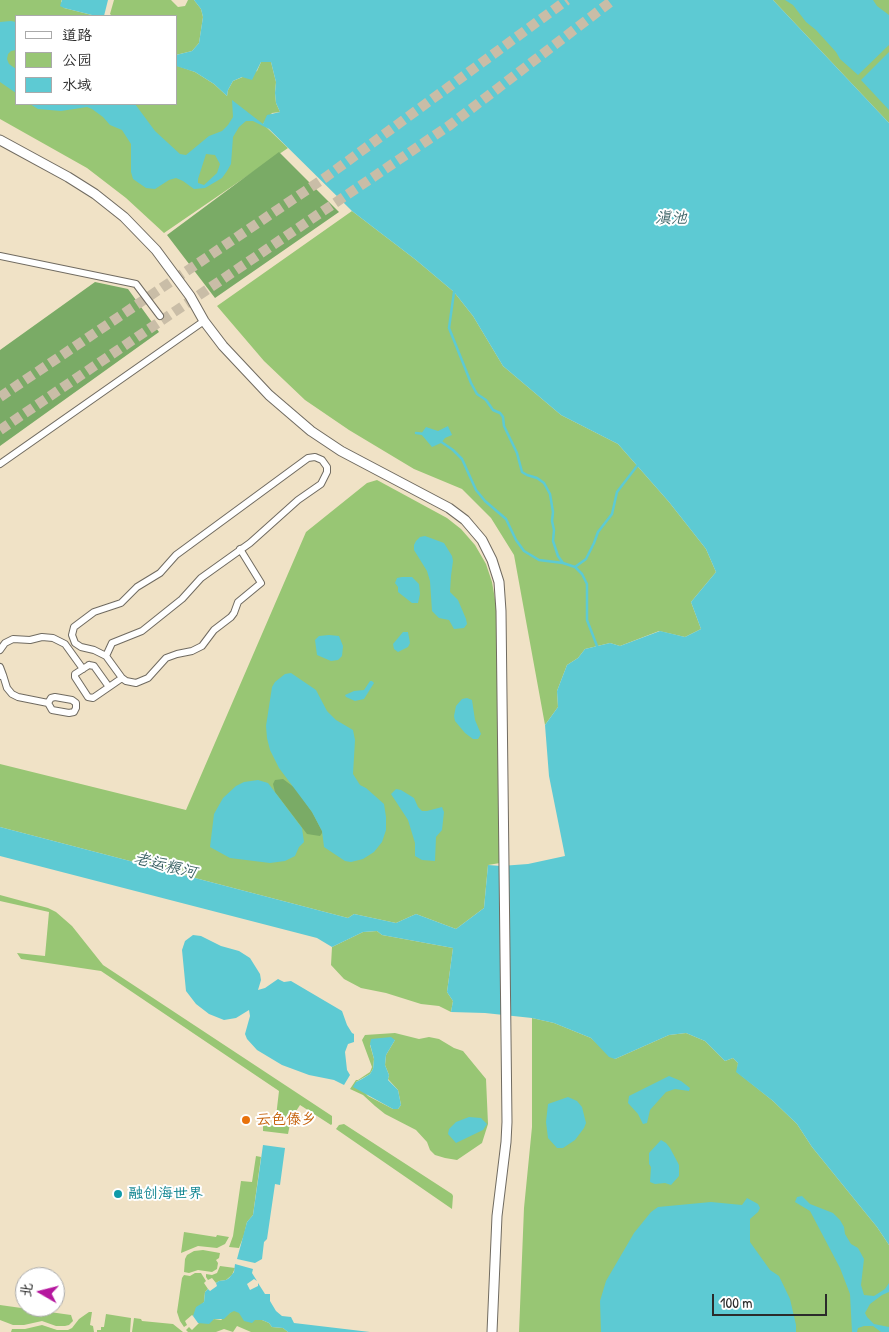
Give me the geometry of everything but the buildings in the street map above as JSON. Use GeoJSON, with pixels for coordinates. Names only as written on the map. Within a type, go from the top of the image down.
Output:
{"type":"FeatureCollection","features":[{"type":"Feature","properties":{"kind":"street"},"geometry":{"type":"LineString","coordinates":[[0,140],[68,177],[95,194],[124,217],[156,250],[190,296],[204,321],[223,346],[268,395],[311,431],[361,462],[449,508],[464,520],[482,540],[492,560],[499,582],[501,611],[507,1122],[497,1216],[492,1332]]}},
{"type":"Feature","properties":{"kind":"street"},"geometry":{"type":"LineString","coordinates":[[0,256],[136,284],[160,316]]}},
{"type":"Feature","properties":{"kind":"street"},"geometry":{"type":"LineString","coordinates":[[0,464],[204,321]]}},
{"type":"Feature","properties":{"kind":"street"},"geometry":{"type":"LineString","coordinates":[[106,656],[112,643],[142,631],[182,599],[201,578],[320,484],[327,472],[327,468],[322,460],[315,457],[308,458],[176,555],[160,573],[137,587],[121,603],[94,612],[74,627],[72,639],[77,645],[106,656],[122,678],[131,683],[141,683],[152,675],[166,658],[192,651],[202,646],[214,630],[231,617],[238,602],[261,583],[240,549]]}},
{"type":"Feature","properties":{"kind":"street"},"geometry":{"type":"LineString","coordinates":[[0,650],[5,643],[13,638],[30,640],[42,637],[53,638],[65,644],[83,670]]}},
{"type":"Feature","properties":{"kind":"street"},"geometry":{"type":"LineString","coordinates":[[109,687],[94,666],[89,665],[76,674],[75,680],[90,698],[93,698],[109,687],[122,678]]}},
{"type":"Feature","properties":{"kind":"street"},"geometry":{"type":"LineString","coordinates":[[0,667],[1,676],[12,694],[48,703]]}},
{"type":"Feature","properties":{"kind":"green space"},"geometry":{"type":"Polygon","coordinates":[[[0,0],[62,0],[64,8],[92,15],[15,15],[15,105],[178,105],[178,66],[195,72],[214,84],[227,96],[233,81],[257,71],[261,62],[271,62],[276,82],[276,103],[280,112],[272,113],[263,124],[288,148],[164,233],[126,198],[87,168],[0,119],[0,0]]]}},
{"type":"Feature","properties":{"kind":"green space"},"geometry":{"type":"Polygon","coordinates":[[[114,0],[171,0],[178,7],[185,6],[188,0],[194,0],[201,9],[203,17],[199,43],[192,51],[178,54],[178,15],[110,14],[114,0]]]}},
{"type":"Feature","properties":{"kind":"green space"},"geometry":{"type":"Polygon","coordinates":[[[773,0],[889,0],[889,123],[773,0]]]}},
{"type":"Feature","properties":{"kind":"green space"},"geometry":{"type":"Polygon","coordinates":[[[279,152],[339,212],[215,298],[167,235],[279,152]]]}},
{"type":"Feature","properties":{"kind":"green space"},"geometry":{"type":"Polygon","coordinates":[[[352,211],[454,292],[473,316],[503,366],[561,415],[618,444],[669,502],[706,549],[716,572],[691,602],[701,629],[685,637],[659,631],[620,646],[610,643],[585,649],[578,658],[567,665],[557,691],[558,707],[545,725],[514,555],[491,518],[462,489],[414,469],[349,430],[305,400],[264,361],[217,306],[352,211]]]}},
{"type":"Feature","properties":{"kind":"green space"},"geometry":{"type":"Polygon","coordinates":[[[95,282],[128,289],[159,332],[0,446],[0,350],[95,282]]]}},
{"type":"Feature","properties":{"kind":"green space"},"geometry":{"type":"Polygon","coordinates":[[[377,480],[447,518],[461,529],[475,545],[486,564],[492,582],[497,611],[500,863],[488,865],[484,908],[456,929],[416,914],[396,923],[354,914],[348,918],[0,827],[0,764],[186,810],[306,532],[367,483],[377,480]]]}},
{"type":"Feature","properties":{"kind":"green space"},"geometry":{"type":"Polygon","coordinates":[[[283,779],[295,788],[312,812],[322,831],[320,836],[307,834],[275,792],[273,784],[275,780],[283,779]]]}},
{"type":"Feature","properties":{"kind":"green space"},"geometry":{"type":"Polygon","coordinates":[[[0,895],[48,908],[56,912],[72,926],[103,965],[332,1116],[332,1124],[300,1105],[291,1119],[288,1134],[263,1131],[263,1123],[275,1125],[279,1091],[101,971],[21,959],[17,953],[45,956],[49,912],[0,901],[0,895]]]}},
{"type":"Feature","properties":{"kind":"green space"},"geometry":{"type":"Polygon","coordinates":[[[377,931],[382,935],[453,948],[447,992],[453,1001],[451,1012],[439,1006],[421,1004],[386,993],[361,988],[344,979],[331,965],[332,947],[363,932],[377,931]]]}},
{"type":"Feature","properties":{"kind":"green space"},"geometry":{"type":"Polygon","coordinates":[[[532,1018],[554,1023],[591,1038],[615,1059],[669,1035],[686,1033],[705,1041],[725,1061],[733,1058],[738,1063],[737,1072],[773,1101],[797,1124],[812,1147],[877,1227],[889,1245],[889,1332],[519,1332],[524,1208],[532,1127],[532,1018]]]}},
{"type":"Feature","properties":{"kind":"green space"},"geometry":{"type":"Polygon","coordinates":[[[395,1033],[419,1039],[429,1037],[439,1039],[463,1051],[486,1079],[488,1124],[482,1143],[457,1160],[435,1155],[416,1130],[385,1114],[363,1095],[350,1089],[356,1080],[370,1072],[372,1067],[362,1040],[365,1035],[395,1033]],[[395,1040],[370,1045],[374,1059],[373,1069],[370,1074],[356,1082],[368,1096],[393,1109],[398,1109],[401,1105],[398,1090],[388,1079],[389,1075],[385,1065],[386,1055],[395,1040]]]}},
{"type":"Feature","properties":{"kind":"green space"},"geometry":{"type":"Polygon","coordinates":[[[344,1124],[452,1194],[452,1209],[336,1129],[339,1125],[344,1124]]]}},
{"type":"Feature","properties":{"kind":"green space"},"geometry":{"type":"Polygon","coordinates":[[[256,1156],[261,1157],[253,1215],[247,1222],[239,1248],[229,1247],[233,1236],[241,1181],[252,1182],[256,1156]]]}},
{"type":"Feature","properties":{"kind":"green space"},"geometry":{"type":"Polygon","coordinates":[[[184,1232],[229,1237],[225,1244],[217,1248],[198,1246],[181,1253],[184,1232]]]}},
{"type":"Feature","properties":{"kind":"green space"},"geometry":{"type":"Polygon","coordinates":[[[203,1250],[220,1253],[219,1258],[216,1260],[218,1263],[217,1269],[212,1272],[198,1270],[189,1273],[184,1272],[187,1255],[194,1251],[203,1250]]]}},
{"type":"Feature","properties":{"kind":"green space"},"geometry":{"type":"Polygon","coordinates":[[[220,1266],[235,1268],[232,1275],[226,1280],[216,1283],[212,1278],[208,1280],[206,1274],[212,1275],[217,1273],[220,1266]]]}},
{"type":"Feature","properties":{"kind":"green space"},"geometry":{"type":"Polygon","coordinates":[[[195,1273],[201,1273],[208,1289],[205,1292],[204,1302],[193,1316],[185,1321],[187,1325],[184,1327],[177,1312],[182,1278],[184,1275],[190,1276],[195,1273]]]}},
{"type":"Feature","properties":{"kind":"green space"},"geometry":{"type":"Polygon","coordinates":[[[0,1305],[15,1307],[15,1317],[65,1317],[65,1314],[71,1315],[73,1321],[69,1325],[56,1326],[42,1321],[24,1325],[13,1325],[0,1320],[0,1305]]]}},
{"type":"Feature","properties":{"kind":"green space"},"geometry":{"type":"Polygon","coordinates":[[[232,1311],[237,1311],[255,1320],[262,1320],[269,1323],[272,1327],[283,1328],[288,1332],[251,1332],[237,1326],[233,1332],[224,1329],[216,1332],[188,1332],[186,1330],[189,1327],[192,1330],[200,1322],[204,1323],[214,1319],[221,1320],[232,1311]]]}},
{"type":"Feature","properties":{"kind":"green space"},"geometry":{"type":"Polygon","coordinates":[[[89,1312],[92,1312],[90,1325],[93,1326],[94,1332],[11,1332],[12,1329],[25,1329],[42,1325],[57,1330],[68,1330],[89,1312]]]}},
{"type":"Feature","properties":{"kind":"green space"},"geometry":{"type":"Polygon","coordinates":[[[106,1314],[131,1318],[130,1332],[97,1332],[97,1330],[101,1330],[101,1327],[104,1327],[106,1314]]]}},
{"type":"Feature","properties":{"kind":"green space"},"geometry":{"type":"Polygon","coordinates":[[[134,1318],[141,1319],[142,1321],[173,1324],[183,1332],[132,1332],[134,1318]]]}},
{"type":"Feature","properties":{"kind":"water"},"geometry":{"type":"Polygon","coordinates":[[[62,0],[108,0],[104,15],[92,15],[60,6],[62,0]]]}},
{"type":"Feature","properties":{"kind":"water","name":"滇池"},"geometry":{"type":"Polygon","coordinates":[[[194,0],[773,0],[889,123],[889,1245],[877,1227],[812,1147],[797,1124],[773,1101],[736,1072],[738,1063],[733,1058],[725,1061],[705,1041],[686,1033],[669,1035],[615,1059],[609,1057],[591,1038],[554,1023],[532,1018],[485,1013],[451,1012],[453,1001],[447,992],[453,948],[382,935],[377,931],[363,932],[332,947],[317,938],[0,856],[0,827],[348,918],[354,914],[396,923],[416,914],[456,929],[484,908],[488,865],[528,864],[565,856],[549,776],[545,725],[558,707],[557,691],[567,665],[578,658],[585,649],[610,643],[620,646],[660,631],[685,637],[701,629],[691,602],[716,572],[706,549],[669,502],[618,444],[561,415],[503,366],[473,316],[454,292],[352,211],[269,129],[253,121],[246,121],[239,127],[233,137],[231,164],[222,178],[205,188],[194,189],[176,178],[155,189],[146,188],[133,179],[131,172],[131,144],[122,130],[110,125],[92,109],[87,107],[61,111],[38,109],[32,105],[136,105],[155,131],[180,154],[186,155],[209,136],[222,131],[228,125],[233,117],[232,100],[263,124],[267,115],[280,112],[276,103],[276,82],[271,62],[261,62],[252,80],[242,77],[233,81],[227,96],[214,84],[195,72],[178,67],[178,54],[192,51],[199,43],[203,17],[201,9],[194,0]],[[206,154],[198,183],[204,185],[217,173],[220,164],[215,155],[206,154]]]}},
{"type":"Feature","properties":{"kind":"water"},"geometry":{"type":"Polygon","coordinates":[[[785,0],[873,0],[877,6],[889,15],[889,45],[858,75],[840,59],[836,52],[806,22],[793,5],[785,0]]]}},
{"type":"Feature","properties":{"kind":"water"},"geometry":{"type":"Polygon","coordinates":[[[0,22],[15,22],[15,50],[8,54],[7,59],[9,64],[15,68],[15,92],[0,82],[0,22]]]}},
{"type":"Feature","properties":{"kind":"water"},"geometry":{"type":"Polygon","coordinates":[[[889,52],[889,110],[861,80],[889,52]]]}},
{"type":"Feature","properties":{"kind":"water"},"geometry":{"type":"Polygon","coordinates":[[[448,426],[452,435],[432,447],[421,434],[426,427],[438,431],[448,426]]]}},
{"type":"Feature","properties":{"kind":"water"},"geometry":{"type":"Polygon","coordinates":[[[425,536],[444,543],[452,556],[450,592],[458,600],[466,619],[467,624],[464,628],[454,629],[449,620],[439,618],[432,611],[430,581],[427,571],[414,550],[416,541],[420,537],[425,536]]]}},
{"type":"Feature","properties":{"kind":"water"},"geometry":{"type":"Polygon","coordinates":[[[412,577],[419,584],[420,594],[418,603],[412,603],[398,592],[398,587],[395,583],[397,578],[412,577]]]}},
{"type":"Feature","properties":{"kind":"water"},"geometry":{"type":"Polygon","coordinates":[[[403,632],[408,632],[410,643],[408,647],[398,652],[394,649],[393,644],[403,632]]]}},
{"type":"Feature","properties":{"kind":"water"},"geometry":{"type":"Polygon","coordinates":[[[319,636],[339,636],[343,646],[342,656],[338,660],[331,661],[317,655],[315,640],[319,636]]]}},
{"type":"Feature","properties":{"kind":"water"},"geometry":{"type":"Polygon","coordinates":[[[291,673],[316,690],[327,711],[336,720],[353,730],[355,740],[353,774],[360,785],[384,804],[386,830],[382,842],[374,852],[363,859],[351,862],[345,861],[324,847],[322,831],[312,812],[279,768],[270,750],[266,726],[272,687],[285,674],[291,673]]]}},
{"type":"Feature","properties":{"kind":"water"},"geometry":{"type":"Polygon","coordinates":[[[370,681],[374,683],[364,699],[355,701],[346,697],[345,695],[354,691],[364,690],[370,681]]]}},
{"type":"Feature","properties":{"kind":"water"},"geometry":{"type":"Polygon","coordinates":[[[462,699],[472,700],[475,720],[481,734],[478,739],[473,739],[465,733],[455,721],[456,706],[462,699]]]}},
{"type":"Feature","properties":{"kind":"water"},"geometry":{"type":"Polygon","coordinates":[[[258,780],[268,783],[302,828],[304,842],[299,847],[295,856],[285,861],[270,863],[230,858],[210,847],[214,814],[223,798],[236,786],[244,782],[258,780]]]}},
{"type":"Feature","properties":{"kind":"water"},"geometry":{"type":"Polygon","coordinates":[[[396,789],[414,798],[422,811],[442,807],[444,812],[442,830],[436,837],[435,861],[422,860],[415,856],[415,843],[408,820],[391,794],[396,789]]]}},
{"type":"Feature","properties":{"kind":"water"},"geometry":{"type":"Polygon","coordinates":[[[193,935],[201,936],[221,946],[239,951],[250,958],[260,974],[261,980],[258,990],[265,988],[278,979],[284,982],[291,981],[342,1011],[347,1025],[354,1034],[354,1042],[348,1044],[345,1052],[347,1070],[350,1075],[344,1085],[334,1080],[309,1075],[282,1065],[257,1050],[245,1034],[250,1016],[249,1010],[236,1018],[224,1020],[209,1014],[196,1004],[186,991],[182,950],[185,941],[193,935]]]}},
{"type":"Feature","properties":{"kind":"water"},"geometry":{"type":"Polygon","coordinates":[[[391,1037],[395,1040],[386,1055],[385,1065],[389,1075],[388,1080],[398,1090],[401,1105],[398,1109],[393,1109],[353,1087],[356,1082],[370,1074],[373,1069],[374,1059],[370,1044],[371,1039],[391,1037]]]}},
{"type":"Feature","properties":{"kind":"water"},"geometry":{"type":"Polygon","coordinates":[[[669,1076],[681,1081],[690,1088],[689,1091],[675,1089],[666,1092],[650,1110],[647,1123],[643,1124],[638,1114],[628,1103],[629,1096],[669,1076]]]}},
{"type":"Feature","properties":{"kind":"water"},"geometry":{"type":"Polygon","coordinates":[[[568,1097],[577,1101],[582,1107],[586,1123],[575,1140],[563,1148],[557,1148],[548,1138],[546,1122],[548,1104],[568,1097]]]}},
{"type":"Feature","properties":{"kind":"water"},"geometry":{"type":"Polygon","coordinates":[[[469,1117],[481,1118],[487,1124],[483,1130],[456,1143],[448,1134],[449,1129],[456,1122],[469,1117]]]}},
{"type":"Feature","properties":{"kind":"water"},"geometry":{"type":"Polygon","coordinates":[[[661,1140],[670,1148],[679,1165],[679,1176],[671,1185],[650,1182],[651,1167],[649,1164],[649,1153],[661,1140]]]}},
{"type":"Feature","properties":{"kind":"water"},"geometry":{"type":"Polygon","coordinates":[[[263,1145],[285,1148],[280,1185],[275,1184],[267,1239],[264,1242],[262,1259],[255,1263],[237,1259],[247,1222],[253,1215],[263,1145]]]}},
{"type":"Feature","properties":{"kind":"water"},"geometry":{"type":"Polygon","coordinates":[[[802,1196],[810,1204],[833,1213],[840,1220],[851,1244],[858,1248],[864,1259],[861,1285],[864,1295],[874,1296],[885,1289],[889,1283],[889,1292],[870,1304],[865,1313],[874,1324],[889,1327],[889,1332],[881,1332],[873,1326],[864,1326],[858,1328],[857,1332],[852,1332],[850,1294],[840,1268],[810,1211],[795,1202],[797,1197],[802,1196]]]}},
{"type":"Feature","properties":{"kind":"water"},"geometry":{"type":"Polygon","coordinates":[[[747,1198],[758,1204],[760,1208],[750,1219],[750,1242],[770,1270],[779,1276],[790,1299],[796,1332],[601,1332],[600,1301],[606,1281],[634,1233],[651,1212],[658,1207],[711,1202],[742,1205],[747,1198]]]}},
{"type":"Feature","properties":{"kind":"water"},"geometry":{"type":"Polygon","coordinates":[[[235,1264],[253,1269],[252,1273],[257,1281],[254,1279],[247,1284],[250,1290],[258,1286],[258,1283],[265,1294],[270,1294],[270,1301],[276,1311],[282,1316],[291,1317],[294,1323],[370,1332],[288,1332],[283,1328],[272,1327],[269,1323],[262,1320],[255,1320],[252,1323],[244,1321],[239,1313],[234,1311],[224,1319],[214,1319],[209,1324],[198,1323],[193,1316],[196,1307],[204,1302],[205,1292],[217,1286],[216,1283],[219,1281],[229,1278],[234,1272],[235,1264]]]}},
{"type":"Feature","properties":{"kind":"waterway"},"geometry":{"type":"LineString","coordinates":[[454,292],[449,328],[471,383],[477,394],[503,417],[504,426],[517,453],[522,472],[544,483],[550,494],[553,512],[553,541],[558,556],[563,563]]}},
{"type":"Feature","properties":{"kind":"waterway"},"geometry":{"type":"LineString","coordinates":[[416,433],[424,434]]}},
{"type":"Feature","properties":{"kind":"waterway"},"geometry":{"type":"LineString","coordinates":[[440,441],[462,459],[476,490],[485,501],[506,519],[516,540],[524,551],[539,560],[563,563],[575,567],[582,574],[587,584],[587,620],[597,646]]}},
{"type":"Feature","properties":{"kind":"waterway"},"geometry":{"type":"LineString","coordinates":[[575,567],[586,559],[598,532],[612,514],[617,492],[637,466]]}},
{"type":"Feature","properties":{"kind":"tunnel"},"geometry":{"type":"LineString","coordinates":[[0,397],[326,177],[567,0]]}},
{"type":"Feature","properties":{"kind":"tunnel"},"geometry":{"type":"LineString","coordinates":[[0,430],[450,125],[613,0]]}},
{"type":"Feature","properties":{"kind":"place","name":"云色傣乡"},"geometry":{"type":"Point","coordinates":[246,1120]}},
{"type":"Feature","properties":{"kind":"place","name":"融创海世界"},"geometry":{"type":"Point","coordinates":[118,1194]}},
{"type":"Feature","properties":{"kind":"water label","name":"老运粮河"},"geometry":{"type":"Point","coordinates":[165,866]}}]}
